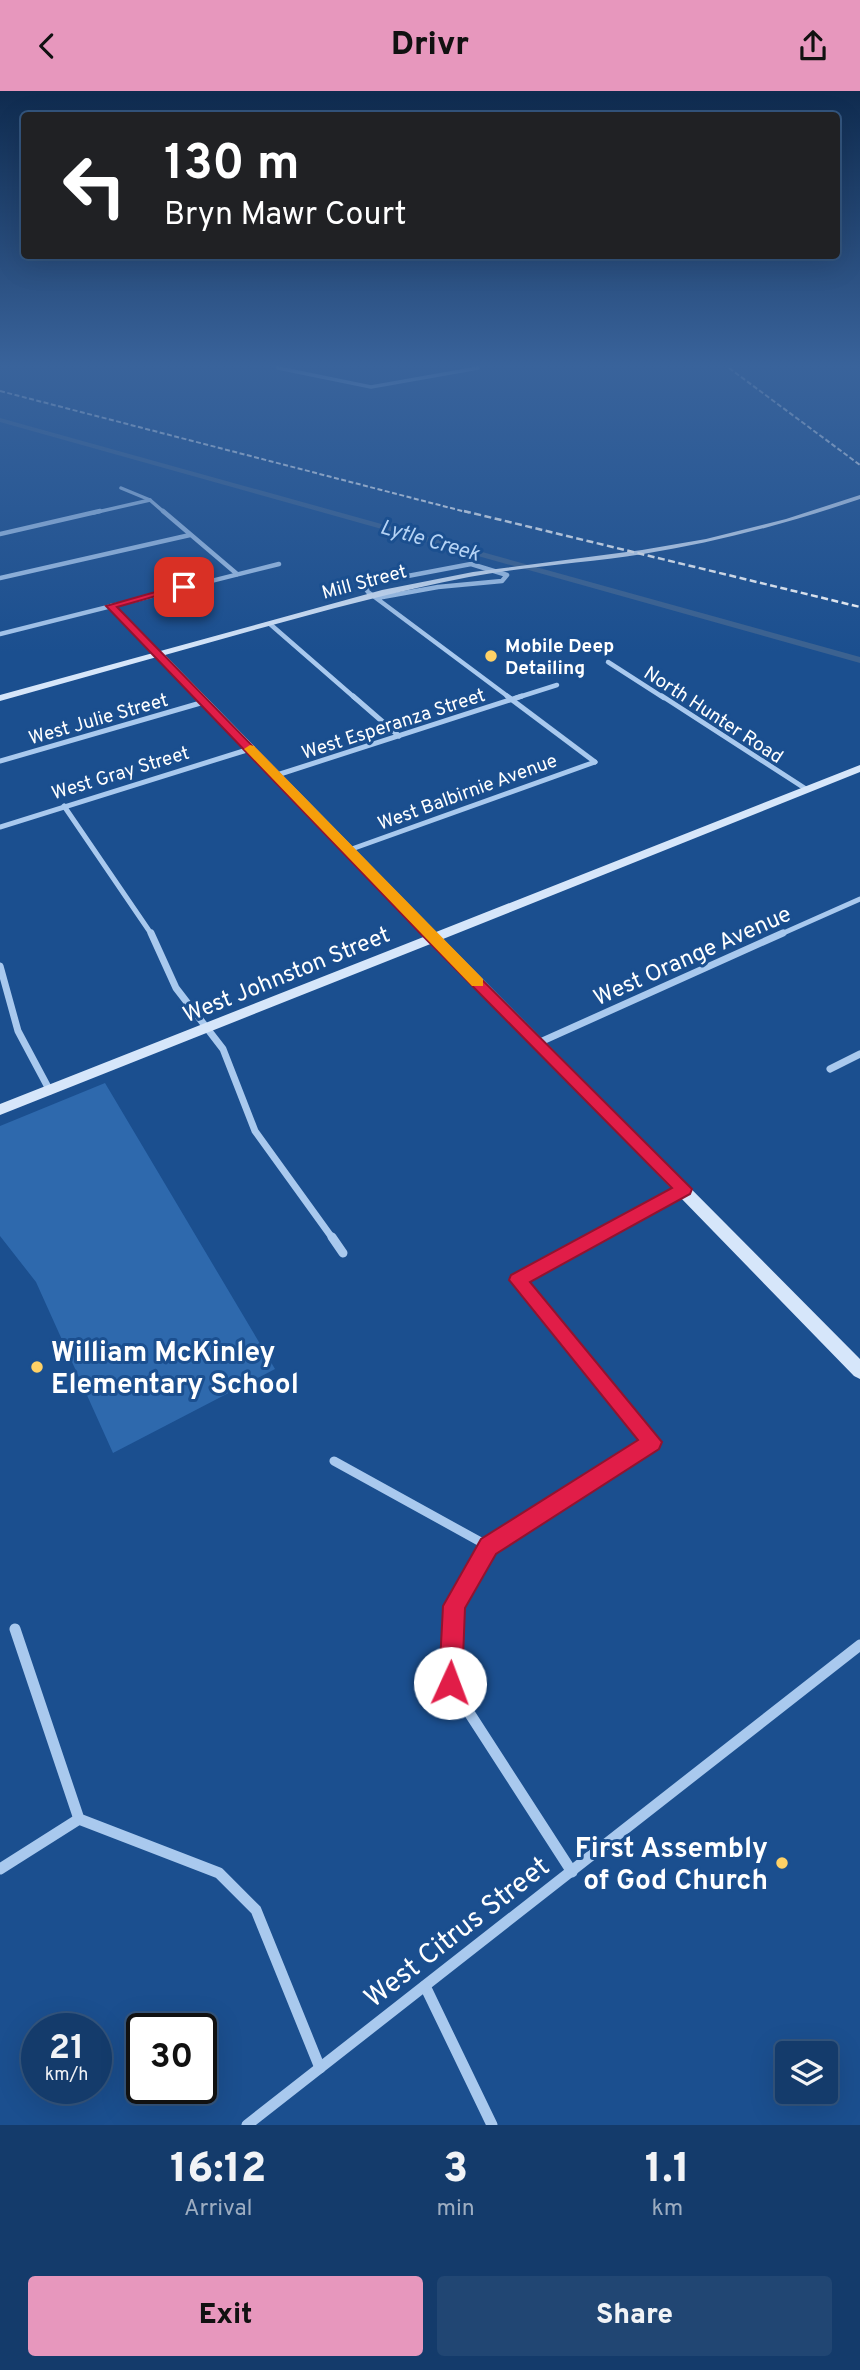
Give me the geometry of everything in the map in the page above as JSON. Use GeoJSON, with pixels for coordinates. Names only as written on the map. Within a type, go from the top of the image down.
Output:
{"type":"FeatureCollection","features":[{"type":"Feature","properties":{"kind":"street"},"geometry":{"type":"LineString","coordinates":[[121,488],[150,500],[237,574]]}},
{"type":"Feature","properties":{"kind":"street","name":"Mill Street"},"geometry":{"type":"LineString","coordinates":[[0,698],[375,596],[473,573],[642,552],[744,532],[860,497]]}},
{"type":"Feature","properties":{"kind":"street"},"geometry":{"type":"LineString","coordinates":[[0,534],[150,500]]}},
{"type":"Feature","properties":{"kind":"street"},"geometry":{"type":"LineString","coordinates":[[0,578],[190,535]]}},
{"type":"Feature","properties":{"kind":"street"},"geometry":{"type":"LineString","coordinates":[[0,634],[279,564]]}},
{"type":"Feature","properties":{"kind":"street"},"geometry":{"type":"LineString","coordinates":[[375,596],[502,581],[507,575],[471,564],[371,584],[366,589],[375,596],[512,699]]}},
{"type":"Feature","properties":{"kind":"street"},"geometry":{"type":"LineString","coordinates":[[111,606],[433,938],[684,1189],[860,1371]]}},
{"type":"Feature","properties":{"kind":"street"},"geometry":{"type":"LineString","coordinates":[[270,624],[399,736]]}},
{"type":"Feature","properties":{"kind":"street","name":"North Hunter Road"},"geometry":{"type":"LineString","coordinates":[[608,662],[806,789]]}},
{"type":"Feature","properties":{"kind":"street","name":"West Esperanza Street"},"geometry":{"type":"LineString","coordinates":[[277,775],[557,685]]}},
{"type":"Feature","properties":{"kind":"street","name":"West Balbirnie Avenue"},"geometry":{"type":"LineString","coordinates":[[349,850],[595,762],[512,699]]}},
{"type":"Feature","properties":{"kind":"street","name":"West Julie Street"},"geometry":{"type":"LineString","coordinates":[[0,761],[204,702]]}},
{"type":"Feature","properties":{"kind":"street","name":"West Gray Street"},"geometry":{"type":"LineString","coordinates":[[0,827],[250,749]]}},
{"type":"Feature","properties":{"kind":"street","name":"West Johnston Street"},"geometry":{"type":"LineString","coordinates":[[0,1110],[860,768]]}},
{"type":"Feature","properties":{"kind":"street"},"geometry":{"type":"LineString","coordinates":[[64,806],[140,916],[156,942],[176,988],[223,1049],[232,1066],[237,1091],[255,1131],[343,1253]]}},
{"type":"Feature","properties":{"kind":"street","name":"West Orange Avenue"},"geometry":{"type":"LineString","coordinates":[[538,1043],[860,899]]}},
{"type":"Feature","properties":{"kind":"street"},"geometry":{"type":"LineString","coordinates":[[0,966],[8,982],[11,1012],[19,1034],[50,1091]]}},
{"type":"Feature","properties":{"kind":"street"},"geometry":{"type":"LineString","coordinates":[[830,1069],[860,1054]]}},
{"type":"Feature","properties":{"kind":"street"},"geometry":{"type":"LineString","coordinates":[[572,1872],[450,1683],[454,1606],[488,1546],[652,1442],[518,1280],[684,1189]]}},
{"type":"Feature","properties":{"kind":"street"},"geometry":{"type":"LineString","coordinates":[[334,1461],[488,1546]]}},
{"type":"Feature","properties":{"kind":"street"},"geometry":{"type":"LineString","coordinates":[[15,1629],[79,1819]]}},
{"type":"Feature","properties":{"kind":"street","name":"West Citrus Street"},"geometry":{"type":"LineString","coordinates":[[247,2125],[860,1645]]}},
{"type":"Feature","properties":{"kind":"street"},"geometry":{"type":"LineString","coordinates":[[0,1868],[79,1819]]}},
{"type":"Feature","properties":{"kind":"street"},"geometry":{"type":"LineString","coordinates":[[79,1819],[219,1873],[256,1910],[320,2069]]}},
{"type":"Feature","properties":{"kind":"street"},"geometry":{"type":"LineString","coordinates":[[425,1986],[492,2125]]}},
{"type":"Feature","properties":{"kind":"shaded area"},"geometry":{"type":"Polygon","coordinates":[[[105,1083],[275,1369],[113,1453],[36,1282],[0,1236],[0,1126],[105,1083]]]}},
{"type":"Feature","properties":{"kind":"waterway","name":"Lytle Creek"},"geometry":{"type":"LineString","coordinates":[[154,463],[860,660]]}},
{"type":"Feature","properties":{"kind":"railway"},"geometry":{"type":"LineString","coordinates":[[277,463],[470,513]]}},
{"type":"Feature","properties":{"kind":"railway"},"geometry":{"type":"LineString","coordinates":[[464,511],[860,607]]}},
{"type":"Feature","properties":{"kind":"slow traffic"},"geometry":{"type":"LineString","coordinates":[[250,749],[477,983]]}},
{"type":"Feature","properties":{"kind":"place","name":"Mobile Deep Detailing"},"geometry":{"type":"Point","coordinates":[491,656]}},
{"type":"Feature","properties":{"kind":"place","name":"William McKinley Elementary School"},"geometry":{"type":"Point","coordinates":[37,1367]}},
{"type":"Feature","properties":{"kind":"place","name":"First Assembly of God Church"},"geometry":{"type":"Point","coordinates":[782,1863]}},
{"type":"Feature","properties":{"kind":"route"},"geometry":{"type":"LineString","coordinates":[[184,587],[111,606],[425,930],[684,1189],[518,1280],[652,1442],[488,1546],[454,1606],[450,1683]]}}]}
